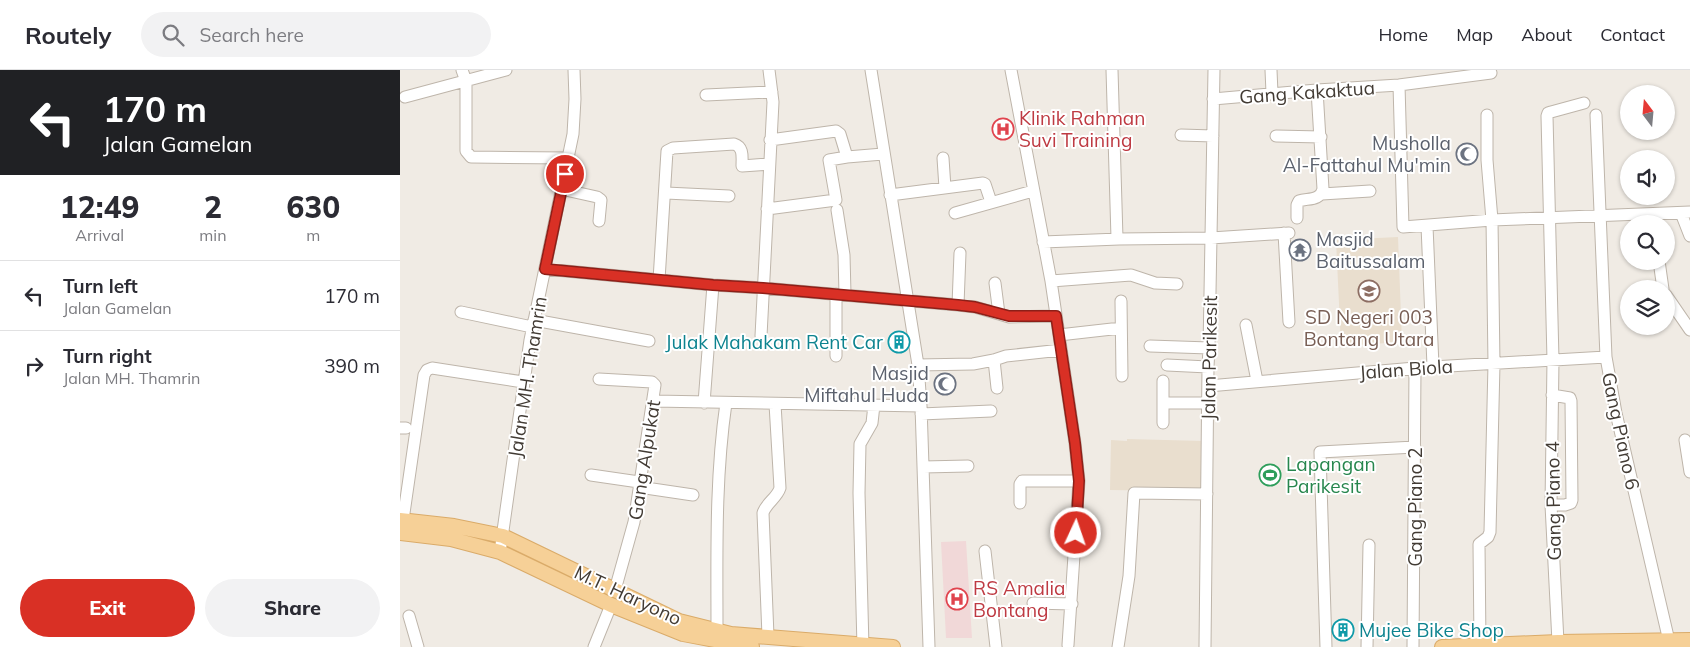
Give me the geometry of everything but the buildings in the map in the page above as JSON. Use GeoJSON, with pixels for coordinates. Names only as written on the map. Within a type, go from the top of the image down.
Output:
{"type":"FeatureCollection","features":[{"type":"Feature","properties":{"kind":"main road","name":"M.T. Haryono"},"geometry":{"type":"LineString","coordinates":[[401,524],[454,526],[503,536],[718,640]]}},
{"type":"Feature","properties":{"kind":"main road","name":"M.T. Haryono"},"geometry":{"type":"LineString","coordinates":[[401,524],[500,552],[611,605],[683,634],[752,647]]}},
{"type":"Feature","properties":{"kind":"main road","name":"M.T. Haryono"},"geometry":{"type":"LineString","coordinates":[[718,640],[731,634],[893,647]]}},
{"type":"Feature","properties":{"kind":"main road"},"geometry":{"type":"LineString","coordinates":[[1442,647],[1664,643],[1690,640]]}},
{"type":"Feature","properties":{"kind":"street"},"geometry":{"type":"LineString","coordinates":[[405,97],[464,75],[506,70]]}},
{"type":"Feature","properties":{"kind":"street","name":"Jalan MH. Thamrin"},"geometry":{"type":"LineString","coordinates":[[500,552],[523,382],[533,324],[562,189],[574,119],[574,70]]}},
{"type":"Feature","properties":{"kind":"street"},"geometry":{"type":"LineString","coordinates":[[760,336],[772,92],[769,70]]}},
{"type":"Feature","properties":{"kind":"street"},"geometry":{"type":"LineString","coordinates":[[871,70],[918,365],[929,647]]}},
{"type":"Feature","properties":{"kind":"street"},"geometry":{"type":"LineString","coordinates":[[1011,70],[1051,281],[1079,481],[1068,646]]}},
{"type":"Feature","properties":{"kind":"street"},"geometry":{"type":"LineString","coordinates":[[1109,70],[1116,236],[1119,239]]}},
{"type":"Feature","properties":{"kind":"street","name":"Jalan Parikesit"},"geometry":{"type":"LineString","coordinates":[[1205,647],[1207,403],[1214,70]]}},
{"type":"Feature","properties":{"kind":"street"},"geometry":{"type":"LineString","coordinates":[[1271,70],[1272,94]]}},
{"type":"Feature","properties":{"kind":"street","name":"Gang Kakaktua"},"geometry":{"type":"LineString","coordinates":[[1213,99],[1399,85],[1491,73]]}},
{"type":"Feature","properties":{"kind":"street"},"geometry":{"type":"LineString","coordinates":[[464,75],[466,151],[468,155],[471,157],[568,158]]}},
{"type":"Feature","properties":{"kind":"street"},"geometry":{"type":"LineString","coordinates":[[1399,85],[1403,227],[1427,229],[1550,221],[1620,220]]}},
{"type":"Feature","properties":{"kind":"street"},"geometry":{"type":"LineString","coordinates":[[1317,90],[1321,137],[1322,194]]}},
{"type":"Feature","properties":{"kind":"street"},"geometry":{"type":"LineString","coordinates":[[706,95],[772,92]]}},
{"type":"Feature","properties":{"kind":"street","name":"Gang Piano 4"},"geometry":{"type":"LineString","coordinates":[[1561,644],[1551,505],[1552,360],[1548,113],[1584,103]]}},
{"type":"Feature","properties":{"kind":"street","name":"Gang Piano 6"},"geometry":{"type":"LineString","coordinates":[[1596,115],[1606,357],[1664,643]]}},
{"type":"Feature","properties":{"kind":"street"},"geometry":{"type":"LineString","coordinates":[[1480,645],[1479,544],[1488,537],[1490,532],[1494,364],[1492,224],[1487,160],[1487,116]]}},
{"type":"Feature","properties":{"kind":"street"},"geometry":{"type":"LineString","coordinates":[[770,140],[836,131],[840,134],[847,157]]}},
{"type":"Feature","properties":{"kind":"street"},"geometry":{"type":"LineString","coordinates":[[1181,135],[1213,136]]}},
{"type":"Feature","properties":{"kind":"street"},"geometry":{"type":"LineString","coordinates":[[1276,136],[1321,137]]}},
{"type":"Feature","properties":{"kind":"street"},"geometry":{"type":"LineString","coordinates":[[660,280],[666,194],[666,154],[670,149],[734,144],[740,147],[742,151],[742,166],[769,164]]}},
{"type":"Feature","properties":{"kind":"street"},"geometry":{"type":"LineString","coordinates":[[767,209],[836,200],[830,160],[883,154]]}},
{"type":"Feature","properties":{"kind":"street"},"geometry":{"type":"LineString","coordinates":[[943,158],[945,188]]}},
{"type":"Feature","properties":{"kind":"street"},"geometry":{"type":"LineString","coordinates":[[890,195],[985,183],[991,202]]}},
{"type":"Feature","properties":{"kind":"street"},"geometry":{"type":"LineString","coordinates":[[562,189],[597,197],[601,200],[600,221]]}},
{"type":"Feature","properties":{"kind":"street"},"geometry":{"type":"LineString","coordinates":[[954,213],[1033,191]]}},
{"type":"Feature","properties":{"kind":"street"},"geometry":{"type":"LineString","coordinates":[[1297,218],[1298,200],[1315,199],[1322,194],[1370,191]]}},
{"type":"Feature","properties":{"kind":"street"},"geometry":{"type":"LineString","coordinates":[[666,194],[729,196]]}},
{"type":"Feature","properties":{"kind":"street"},"geometry":{"type":"LineString","coordinates":[[836,356],[844,255],[837,210]]}},
{"type":"Feature","properties":{"kind":"street"},"geometry":{"type":"LineString","coordinates":[[1684,215],[1690,236]]}},
{"type":"Feature","properties":{"kind":"street"},"geometry":{"type":"LineString","coordinates":[[1427,229],[1432,366]]}},
{"type":"Feature","properties":{"kind":"street"},"geometry":{"type":"LineString","coordinates":[[1043,242],[1211,238],[1287,233],[1289,322]]}},
{"type":"Feature","properties":{"kind":"street"},"geometry":{"type":"LineString","coordinates":[[958,305],[960,253]]}},
{"type":"Feature","properties":{"kind":"street"},"geometry":{"type":"LineString","coordinates":[[545,269],[958,305],[975,307],[1009,316],[1056,316]]}},
{"type":"Feature","properties":{"kind":"street"},"geometry":{"type":"LineString","coordinates":[[1051,281],[1131,275],[1155,282],[1177,284]]}},
{"type":"Feature","properties":{"kind":"street"},"geometry":{"type":"LineString","coordinates":[[995,283],[999,314]]}},
{"type":"Feature","properties":{"kind":"street"},"geometry":{"type":"LineString","coordinates":[[704,403],[713,285]]}},
{"type":"Feature","properties":{"kind":"street"},"geometry":{"type":"LineString","coordinates":[[1122,300],[1122,376]]}},
{"type":"Feature","properties":{"kind":"street"},"geometry":{"type":"LineString","coordinates":[[1675,308],[1690,330]]}},
{"type":"Feature","properties":{"kind":"street"},"geometry":{"type":"LineString","coordinates":[[461,312],[649,341]]}},
{"type":"Feature","properties":{"kind":"street"},"geometry":{"type":"LineString","coordinates":[[1246,325],[1258,381]]}},
{"type":"Feature","properties":{"kind":"street"},"geometry":{"type":"LineString","coordinates":[[1059,336],[1121,328]]}},
{"type":"Feature","properties":{"kind":"street"},"geometry":{"type":"LineString","coordinates":[[1150,346],[1209,348]]}},
{"type":"Feature","properties":{"kind":"street"},"geometry":{"type":"LineString","coordinates":[[918,365],[973,364],[1006,356],[1061,350]]}},
{"type":"Feature","properties":{"kind":"street","name":"Jalan Biola"},"geometry":{"type":"LineString","coordinates":[[1208,386],[1432,366],[1606,357]]}},
{"type":"Feature","properties":{"kind":"street"},"geometry":{"type":"LineString","coordinates":[[994,360],[997,388]]}},
{"type":"Feature","properties":{"kind":"street"},"geometry":{"type":"LineString","coordinates":[[1167,365],[1208,367]]}},
{"type":"Feature","properties":{"kind":"street"},"geometry":{"type":"LineString","coordinates":[[401,524],[424,375],[427,370],[432,368],[523,382]]}},
{"type":"Feature","properties":{"kind":"street","name":"Gang Piano 2"},"geometry":{"type":"LineString","coordinates":[[1413,647],[1415,368]]}},
{"type":"Feature","properties":{"kind":"street","name":"Gang Alpukat"},"geometry":{"type":"LineString","coordinates":[[599,379],[652,382],[655,385],[632,533],[615,590]]}},
{"type":"Feature","properties":{"kind":"street"},"geometry":{"type":"LineString","coordinates":[[1163,381],[1163,423]]}},
{"type":"Feature","properties":{"kind":"street"},"geometry":{"type":"LineString","coordinates":[[1551,505],[1565,505],[1571,503],[1572,500],[1572,401],[1570,398],[1552,395]]}},
{"type":"Feature","properties":{"kind":"street"},"geometry":{"type":"LineString","coordinates":[[654,401],[874,405],[921,410],[991,411]]}},
{"type":"Feature","properties":{"kind":"street"},"geometry":{"type":"LineString","coordinates":[[718,640],[716,519],[722,430],[726,403]]}},
{"type":"Feature","properties":{"kind":"street"},"geometry":{"type":"LineString","coordinates":[[1163,403],[1207,403]]}},
{"type":"Feature","properties":{"kind":"street"},"geometry":{"type":"LineString","coordinates":[[768,636],[763,514],[765,508],[777,495],[780,488],[775,404]]}},
{"type":"Feature","properties":{"kind":"street"},"geometry":{"type":"LineString","coordinates":[[863,646],[859,493],[860,444],[872,423],[874,405]]}},
{"type":"Feature","properties":{"kind":"street"},"geometry":{"type":"LineString","coordinates":[[1685,440],[1690,472]]}},
{"type":"Feature","properties":{"kind":"street"},"geometry":{"type":"LineString","coordinates":[[1326,647],[1320,452],[1415,447]]}},
{"type":"Feature","properties":{"kind":"street"},"geometry":{"type":"LineString","coordinates":[[923,467],[968,466]]}},
{"type":"Feature","properties":{"kind":"street"},"geometry":{"type":"LineString","coordinates":[[591,475],[693,495]]}},
{"type":"Feature","properties":{"kind":"street"},"geometry":{"type":"LineString","coordinates":[[1020,503],[1020,484],[1022,481],[1079,481]]}},
{"type":"Feature","properties":{"kind":"street"},"geometry":{"type":"LineString","coordinates":[[1118,647],[1129,576],[1133,494],[1135,492],[1207,494]]}},
{"type":"Feature","properties":{"kind":"street"},"geometry":{"type":"LineString","coordinates":[[1367,647],[1370,545]]}},
{"type":"Feature","properties":{"kind":"street"},"geometry":{"type":"LineString","coordinates":[[985,551],[996,647]]}},
{"type":"Feature","properties":{"kind":"street"},"geometry":{"type":"LineString","coordinates":[[1033,602],[1072,604]]}},
{"type":"Feature","properties":{"kind":"street"},"geometry":{"type":"LineString","coordinates":[[594,647],[611,605]]}},
{"type":"Feature","properties":{"kind":"street"},"geometry":{"type":"LineString","coordinates":[[409,616],[418,647]]}},
{"type":"Feature","properties":{"kind":"shaded area","name":"SD Negeri 003 Bontang Utara"},"geometry":{"type":"Polygon","coordinates":[[[1398,237],[1402,342],[1341,346],[1336,240],[1398,237]]]}},
{"type":"Feature","properties":{"kind":"shaded area"},"geometry":{"type":"Polygon","coordinates":[[[1127,439],[1204,441],[1203,493],[1110,490],[1111,440],[1127,441],[1127,439]]]}},
{"type":"Feature","properties":{"kind":"shaded area","name":"RS Amalia Bontang"},"geometry":{"type":"Polygon","coordinates":[[[966,541],[972,638],[946,638],[941,542],[966,541]]]}},
{"type":"Feature","properties":{"kind":"place","name":"Klinik Rahman Suvi Training"},"geometry":{"type":"Point","coordinates":[1003,129]}},
{"type":"Feature","properties":{"kind":"place","name":"Musholla Al-Fattahul Mu'min"},"geometry":{"type":"Point","coordinates":[1467,154]}},
{"type":"Feature","properties":{"kind":"place","name":"Masjid Baitussalam"},"geometry":{"type":"Point","coordinates":[1300,250]}},
{"type":"Feature","properties":{"kind":"place","name":"SD Negeri 003 Bontang Utara"},"geometry":{"type":"Point","coordinates":[1369,291]}},
{"type":"Feature","properties":{"kind":"place","name":"Julak Mahakam Rent Car"},"geometry":{"type":"Point","coordinates":[899,342]}},
{"type":"Feature","properties":{"kind":"place","name":"Masjid Miftahul Huda"},"geometry":{"type":"Point","coordinates":[945,384]}},
{"type":"Feature","properties":{"kind":"place","name":"Lapangan Parikesit"},"geometry":{"type":"Point","coordinates":[1270,475]}},
{"type":"Feature","properties":{"kind":"place","name":"RS Amalia Bontang"},"geometry":{"type":"Point","coordinates":[957,599]}},
{"type":"Feature","properties":{"kind":"place","name":"Mujee Bike Shop"},"geometry":{"type":"Point","coordinates":[1343,630]}},
{"type":"Feature","properties":{"kind":"route"},"geometry":{"type":"LineString","coordinates":[[565,174],[545,269],[958,305],[975,307],[1009,316],[1056,316],[1079,481],[1076,533]]}}]}
